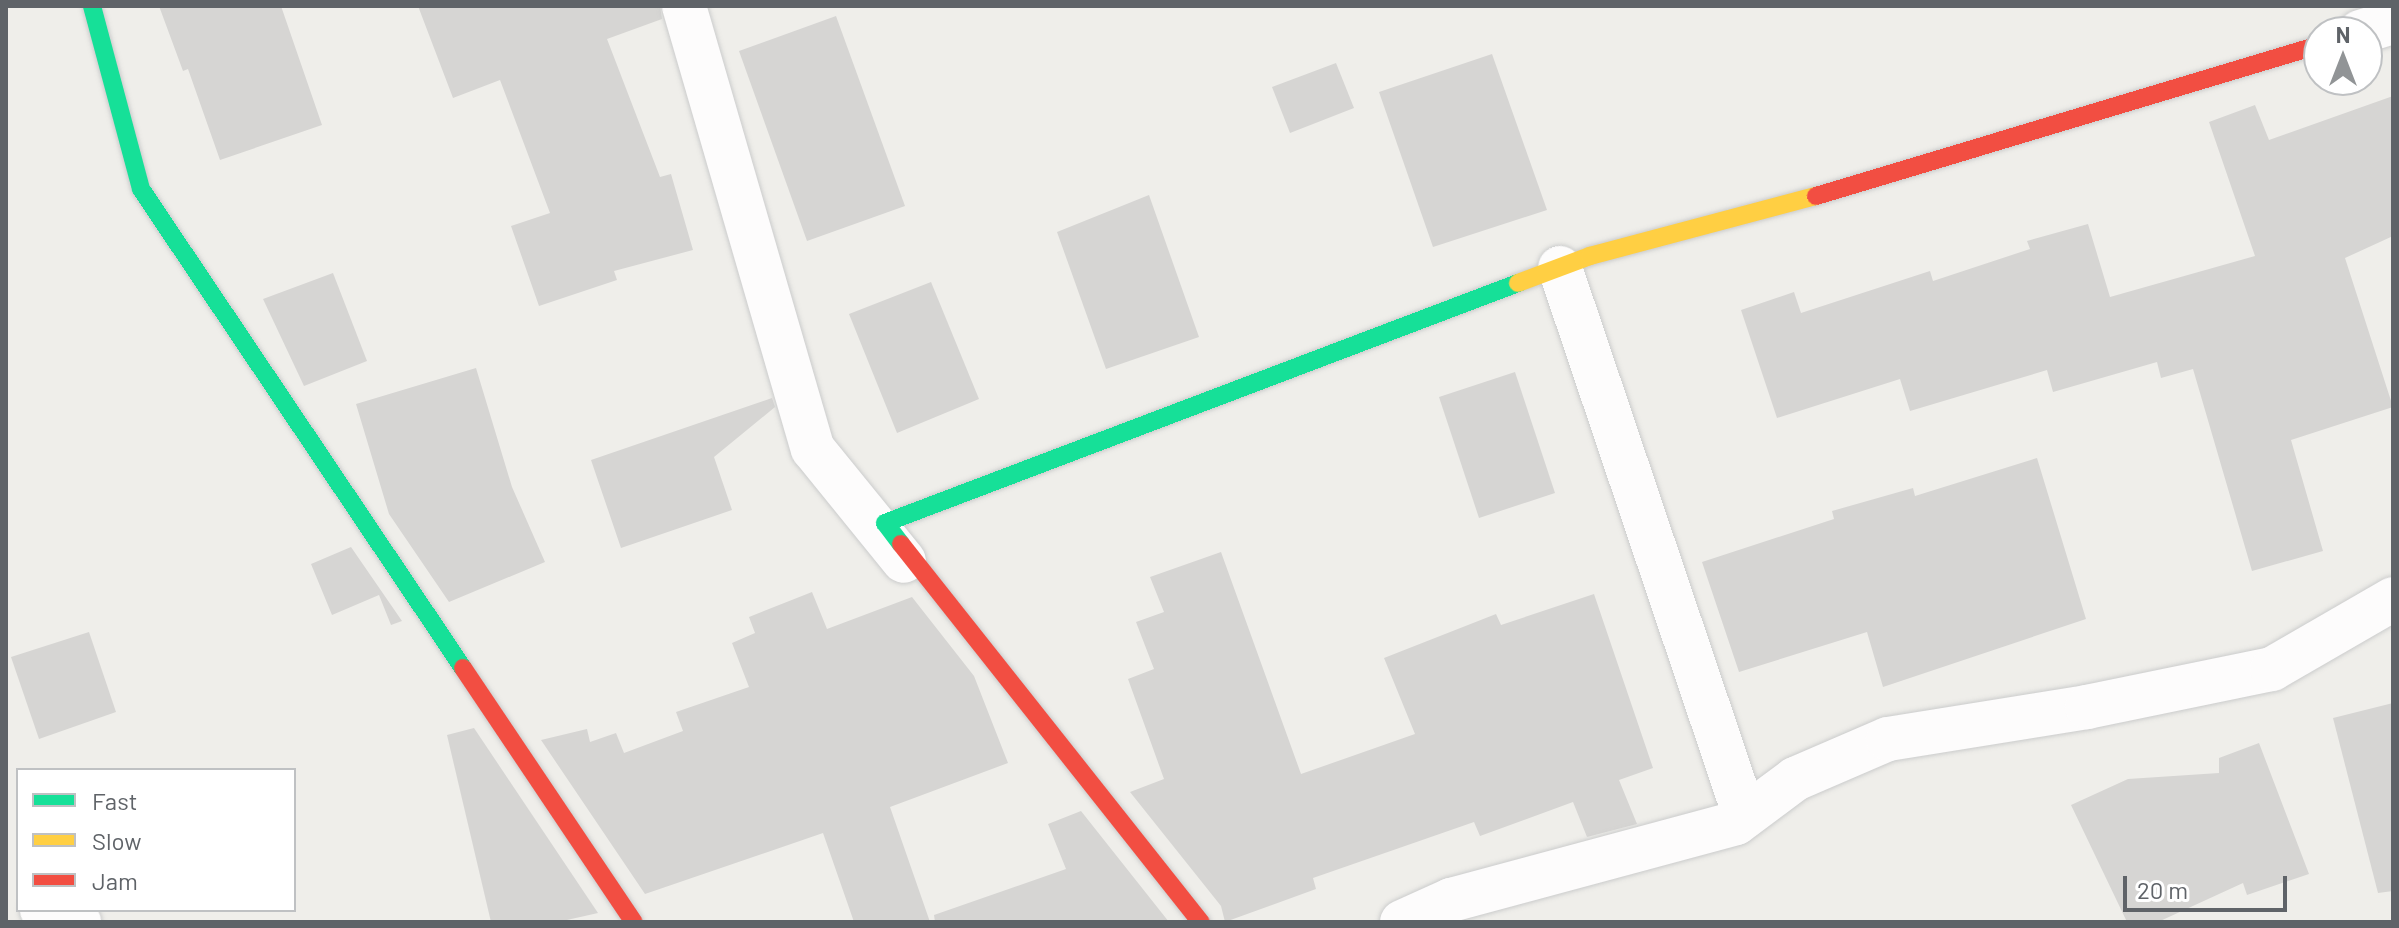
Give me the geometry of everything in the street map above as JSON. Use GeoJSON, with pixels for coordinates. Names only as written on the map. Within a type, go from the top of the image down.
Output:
{"type":"FeatureCollection","features":[{"type":"Feature","properties":{"kind":"street"},"geometry":{"type":"LineString","coordinates":[[92,6],[141,189],[634,922]]}},
{"type":"Feature","properties":{"kind":"street"},"geometry":{"type":"LineString","coordinates":[[684,6],[813,449],[1200,922]]}},
{"type":"Feature","properties":{"kind":"street"},"geometry":{"type":"LineString","coordinates":[[1200,922],[885,523],[1560,268],[1921,168],[2303,50]]}},
{"type":"Feature","properties":{"kind":"street"},"geometry":{"type":"LineString","coordinates":[[1560,268],[1745,816]]}},
{"type":"Feature","properties":{"kind":"street"},"geometry":{"type":"LineString","coordinates":[[1402,922],[1451,900],[1745,816],[1795,779],[1888,739],[2087,707],[2272,669],[2393,599]]}},
{"type":"Feature","properties":{"kind":"street"},"geometry":{"type":"LineString","coordinates":[[48,912],[79,922]]}},
{"type":"Feature","properties":{"kind":"building"},"geometry":{"type":"Polygon","coordinates":[[[159,6],[281,6],[322,125],[220,160],[188,69],[183,71],[159,6]]]}},
{"type":"Feature","properties":{"kind":"building"},"geometry":{"type":"Polygon","coordinates":[[[418,6],[660,6],[662,19],[607,39],[660,177],[671,174],[693,250],[614,271],[617,280],[539,306],[511,226],[550,213],[500,80],[453,98],[418,6]]]}},
{"type":"Feature","properties":{"kind":"building"},"geometry":{"type":"Polygon","coordinates":[[[836,16],[905,206],[807,241],[739,51],[836,16]]]}},
{"type":"Feature","properties":{"kind":"building"},"geometry":{"type":"Polygon","coordinates":[[[1492,54],[1547,210],[1433,247],[1379,92],[1492,54]]]}},
{"type":"Feature","properties":{"kind":"building"},"geometry":{"type":"Polygon","coordinates":[[[1336,63],[1354,108],[1290,133],[1272,87],[1336,63]]]}},
{"type":"Feature","properties":{"kind":"building"},"geometry":{"type":"Polygon","coordinates":[[[2393,96],[2393,236],[2345,258],[2393,407],[2291,440],[2323,551],[2252,571],[2193,369],[2161,378],[2157,362],[2053,392],[2047,370],[1910,411],[1900,379],[1777,418],[1741,310],[1794,292],[1801,313],[1930,271],[1933,281],[2030,249],[2027,241],[2088,224],[2110,297],[2255,256],[2209,122],[2255,105],[2269,140],[2393,96]]]}},
{"type":"Feature","properties":{"kind":"building"},"geometry":{"type":"Polygon","coordinates":[[[1149,195],[1199,337],[1106,369],[1057,232],[1149,195]]]}},
{"type":"Feature","properties":{"kind":"building"},"geometry":{"type":"Polygon","coordinates":[[[333,273],[367,361],[304,386],[263,299],[333,273]]]}},
{"type":"Feature","properties":{"kind":"building"},"geometry":{"type":"Polygon","coordinates":[[[931,282],[979,399],[897,433],[849,314],[931,282]]]}},
{"type":"Feature","properties":{"kind":"building"},"geometry":{"type":"Polygon","coordinates":[[[476,368],[512,487],[545,562],[449,602],[389,514],[356,404],[476,368]]]}},
{"type":"Feature","properties":{"kind":"building"},"geometry":{"type":"Polygon","coordinates":[[[1515,372],[1555,493],[1479,518],[1439,397],[1515,372]]]}},
{"type":"Feature","properties":{"kind":"building"},"geometry":{"type":"Polygon","coordinates":[[[772,398],[775,407],[714,457],[732,510],[621,548],[591,460],[772,398]]]}},
{"type":"Feature","properties":{"kind":"building"},"geometry":{"type":"Polygon","coordinates":[[[2037,458],[2086,619],[1883,687],[1867,632],[1739,672],[1702,562],[1834,519],[1832,511],[1913,488],[1915,496],[2037,458]]]}},
{"type":"Feature","properties":{"kind":"building"},"geometry":{"type":"Polygon","coordinates":[[[351,547],[402,621],[391,625],[379,595],[332,615],[311,564],[351,547]]]}},
{"type":"Feature","properties":{"kind":"building"},"geometry":{"type":"Polygon","coordinates":[[[1221,552],[1301,774],[1415,734],[1384,658],[1496,614],[1501,625],[1594,594],[1653,768],[1619,780],[1637,824],[1587,837],[1573,802],[1480,836],[1474,822],[1313,878],[1316,889],[1225,922],[1221,906],[1130,792],[1164,779],[1128,679],[1154,669],[1136,622],[1164,612],[1150,577],[1221,552]]]}},
{"type":"Feature","properties":{"kind":"building"},"geometry":{"type":"Polygon","coordinates":[[[812,592],[827,629],[912,597],[974,676],[1008,763],[890,807],[930,922],[854,922],[823,833],[645,894],[541,740],[587,729],[590,742],[616,733],[624,753],[683,731],[676,712],[749,687],[732,643],[755,633],[749,617],[812,592]]]}},
{"type":"Feature","properties":{"kind":"building"},"geometry":{"type":"Polygon","coordinates":[[[89,632],[116,712],[39,739],[11,657],[89,632]]]}},
{"type":"Feature","properties":{"kind":"building"},"geometry":{"type":"Polygon","coordinates":[[[2393,703],[2393,891],[2378,893],[2333,718],[2393,703]]]}},
{"type":"Feature","properties":{"kind":"building"},"geometry":{"type":"Polygon","coordinates":[[[474,728],[598,913],[558,922],[491,922],[447,735],[474,728]]]}},
{"type":"Feature","properties":{"kind":"building"},"geometry":{"type":"Polygon","coordinates":[[[2259,743],[2309,874],[2247,895],[2243,883],[2158,922],[2127,922],[2071,805],[2128,779],[2219,773],[2219,758],[2259,743]]]}},
{"type":"Feature","properties":{"kind":"building"},"geometry":{"type":"Polygon","coordinates":[[[1081,811],[1169,922],[935,922],[934,915],[1066,869],[1048,824],[1081,811]]]}},
{"type":"Feature","properties":{"kind":"traffic: fast"},"geometry":{"type":"LineString","coordinates":[[92,6],[141,189],[463,668]]}},
{"type":"Feature","properties":{"kind":"traffic: fast"},"geometry":{"type":"LineString","coordinates":[[901,544],[885,523],[1518,283]]}},
{"type":"Feature","properties":{"kind":"traffic: slow"},"geometry":{"type":"LineString","coordinates":[[1518,283],[1590,256],[1816,196]]}},
{"type":"Feature","properties":{"kind":"traffic: jam"},"geometry":{"type":"LineString","coordinates":[[1816,196],[2303,50]]}},
{"type":"Feature","properties":{"kind":"traffic: jam"},"geometry":{"type":"LineString","coordinates":[[901,544],[1201,922]]}},
{"type":"Feature","properties":{"kind":"traffic: jam"},"geometry":{"type":"LineString","coordinates":[[463,668],[634,922]]}}]}
